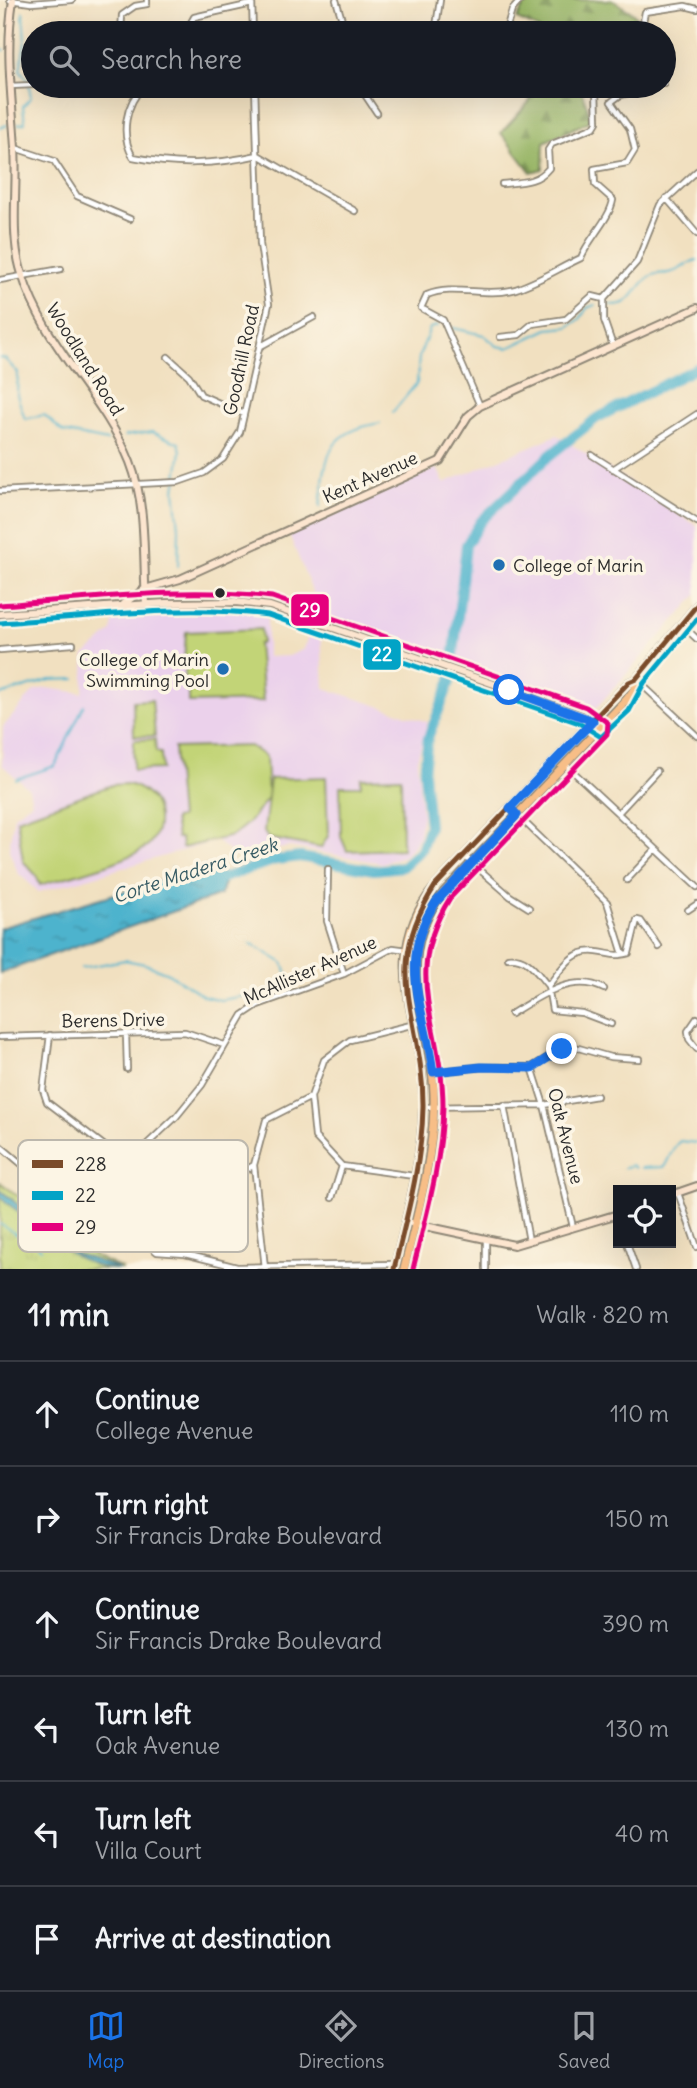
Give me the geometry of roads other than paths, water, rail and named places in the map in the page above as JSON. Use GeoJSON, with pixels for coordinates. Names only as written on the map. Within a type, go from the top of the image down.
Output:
{"type":"FeatureCollection","features":[{"type":"Feature","properties":{"kind":"main road"},"geometry":{"type":"LineString","coordinates":[[396,1267],[414,1176],[423,1107],[422,1074],[404,982],[405,949],[419,908],[464,856],[629,682],[636,679],[697,604]]}},
{"type":"Feature","properties":{"kind":"main road"},"geometry":{"type":"LineString","coordinates":[[404,1269],[430,1148],[434,1107],[433,1072],[414,982],[415,951],[428,914],[471,863],[627,699],[635,688],[636,679]]}},
{"type":"Feature","properties":{"kind":"street"},"geometry":{"type":"LineString","coordinates":[[12,0],[72,0]]}},
{"type":"Feature","properties":{"kind":"street","name":"Woodland Road"},"geometry":{"type":"LineString","coordinates":[[12,0],[9,86],[15,148],[15,230],[22,275],[57,349],[120,442],[137,486],[146,604]]}},
{"type":"Feature","properties":{"kind":"street"},"geometry":{"type":"LineString","coordinates":[[122,21],[122,15],[135,6],[147,4],[147,0]]}},
{"type":"Feature","properties":{"kind":"street"},"geometry":{"type":"LineString","coordinates":[[336,0],[342,21]]}},
{"type":"Feature","properties":{"kind":"street"},"geometry":{"type":"LineString","coordinates":[[437,21],[440,0]]}},
{"type":"Feature","properties":{"kind":"street"},"geometry":{"type":"LineString","coordinates":[[509,21],[512,10],[520,0]]}},
{"type":"Feature","properties":{"kind":"street"},"geometry":{"type":"LineString","coordinates":[[190,21],[197,16],[252,2],[253,21]]}},
{"type":"Feature","properties":{"kind":"street"},"geometry":{"type":"LineString","coordinates":[[643,21],[645,12],[685,6],[697,9]]}},
{"type":"Feature","properties":{"kind":"street"},"geometry":{"type":"LineString","coordinates":[[9,86],[21,86]]}},
{"type":"Feature","properties":{"kind":"street"},"geometry":{"type":"LineString","coordinates":[[137,98],[127,117],[125,137],[133,157],[188,165],[217,164],[258,155],[355,211]]}},
{"type":"Feature","properties":{"kind":"street","name":"Goodhill Road"},"geometry":{"type":"LineString","coordinates":[[0,491],[175,482],[197,476],[223,458],[237,440],[269,304],[260,242],[256,98]]}},
{"type":"Feature","properties":{"kind":"street"},"geometry":{"type":"LineString","coordinates":[[367,98],[377,113]]}},
{"type":"Feature","properties":{"kind":"street"},"geometry":{"type":"LineString","coordinates":[[502,184],[534,180],[543,175],[549,168],[548,150],[552,144],[594,127],[597,122],[596,98]]}},
{"type":"Feature","properties":{"kind":"street"},"geometry":{"type":"LineString","coordinates":[[480,406],[443,320],[421,308],[426,295],[444,288],[463,293],[512,290],[581,258],[588,240],[612,208],[613,200],[595,184],[594,169],[627,163],[635,150],[630,129],[611,102],[616,98]]}},
{"type":"Feature","properties":{"kind":"street"},"geometry":{"type":"LineString","coordinates":[[15,148],[54,161],[77,196],[130,219]]}},
{"type":"Feature","properties":{"kind":"street"},"geometry":{"type":"LineString","coordinates":[[613,345],[604,320],[604,299],[637,262],[666,197],[697,171]]}},
{"type":"Feature","properties":{"kind":"street"},"geometry":{"type":"LineString","coordinates":[[666,197],[697,234]]}},
{"type":"Feature","properties":{"kind":"street"},"geometry":{"type":"LineString","coordinates":[[0,280],[61,269]]}},
{"type":"Feature","properties":{"kind":"street"},"geometry":{"type":"LineString","coordinates":[[500,337],[519,335],[531,324],[566,319],[593,296],[604,299]]}},
{"type":"Feature","properties":{"kind":"street","name":"Kent Avenue"},"geometry":{"type":"LineString","coordinates":[[121,605],[145,589],[157,588],[180,579],[440,460],[468,416],[480,406],[697,308]]}},
{"type":"Feature","properties":{"kind":"street"},"geometry":{"type":"LineString","coordinates":[[260,346],[314,317]]}},
{"type":"Feature","properties":{"kind":"street"},"geometry":{"type":"LineString","coordinates":[[168,357],[189,376],[201,396],[244,414]]}},
{"type":"Feature","properties":{"kind":"street"},"geometry":{"type":"LineString","coordinates":[[613,469],[697,414]]}},
{"type":"Feature","properties":{"kind":"street"},"geometry":{"type":"LineString","coordinates":[[592,455],[697,522]]}},
{"type":"Feature","properties":{"kind":"street"},"geometry":{"type":"LineString","coordinates":[[0,614],[146,604],[234,602],[270,606],[593,721],[601,728]]}},
{"type":"Feature","properties":{"kind":"street"},"geometry":{"type":"LineString","coordinates":[[680,624],[697,639]]}},
{"type":"Feature","properties":{"kind":"street"},"geometry":{"type":"LineString","coordinates":[[0,650],[73,644]]}},
{"type":"Feature","properties":{"kind":"street"},"geometry":{"type":"LineString","coordinates":[[636,679],[697,736]]}},
{"type":"Feature","properties":{"kind":"street"},"geometry":{"type":"LineString","coordinates":[[566,765],[697,887]]}},
{"type":"Feature","properties":{"kind":"street"},"geometry":{"type":"LineString","coordinates":[[618,813],[657,771]]}},
{"type":"Feature","properties":{"kind":"street"},"geometry":{"type":"LineString","coordinates":[[510,808],[607,902],[623,954]]}},
{"type":"Feature","properties":{"kind":"street"},"geometry":{"type":"LineString","coordinates":[[627,880],[656,849]]}},
{"type":"Feature","properties":{"kind":"street"},"geometry":{"type":"LineString","coordinates":[[464,856],[529,908]]}},
{"type":"Feature","properties":{"kind":"street"},"geometry":{"type":"LineString","coordinates":[[328,869],[327,921],[344,974]]}},
{"type":"Feature","properties":{"kind":"street"},"geometry":{"type":"LineString","coordinates":[[688,910],[697,904]]}},
{"type":"Feature","properties":{"kind":"street"},"geometry":{"type":"LineString","coordinates":[[511,1014],[548,988],[578,953],[587,951],[613,957],[630,951],[637,920],[641,921],[659,947]]}},
{"type":"Feature","properties":{"kind":"street","name":"McAllister Avenue"},"geometry":{"type":"LineString","coordinates":[[152,1140],[176,1117],[202,1085],[243,1015],[258,1005],[344,974],[393,948],[415,951]]}},
{"type":"Feature","properties":{"kind":"street"},"geometry":{"type":"LineString","coordinates":[[508,958],[519,957],[528,962],[548,988],[552,1010],[582,1013],[611,1024]]}},
{"type":"Feature","properties":{"kind":"street"},"geometry":{"type":"LineString","coordinates":[[548,988],[584,982],[604,989]]}},
{"type":"Feature","properties":{"kind":"street"},"geometry":{"type":"LineString","coordinates":[[697,1018],[688,1031],[689,1039],[697,1049]]}},
{"type":"Feature","properties":{"kind":"street"},"geometry":{"type":"LineString","coordinates":[[414,1176],[342,1166],[314,1137],[311,1097],[324,1060],[350,1040],[423,1022]]}},
{"type":"Feature","properties":{"kind":"street","name":"Berens Drive"},"geometry":{"type":"LineString","coordinates":[[0,1037],[185,1032],[224,1045]]}},
{"type":"Feature","properties":{"kind":"street"},"geometry":{"type":"LineString","coordinates":[[126,1033],[127,1069]]}},
{"type":"Feature","properties":{"kind":"street"},"geometry":{"type":"LineString","coordinates":[[50,1035],[43,1090],[47,1102],[97,1140]]}},
{"type":"Feature","properties":{"kind":"street"},"geometry":{"type":"LineString","coordinates":[[433,1072],[481,1067],[532,1068],[568,1045],[610,1057],[639,1059]]}},
{"type":"Feature","properties":{"kind":"street","name":"Oak Avenue"},"geometry":{"type":"LineString","coordinates":[[532,1068],[544,1105],[573,1227]]}},
{"type":"Feature","properties":{"kind":"street"},"geometry":{"type":"LineString","coordinates":[[423,1107],[544,1105],[597,1096]]}},
{"type":"Feature","properties":{"kind":"street"},"geometry":{"type":"LineString","coordinates":[[265,1268],[254,1165],[266,1120],[311,1097]]}},
{"type":"Feature","properties":{"kind":"street"},"geometry":{"type":"LineString","coordinates":[[504,1105],[529,1242]]}},
{"type":"Feature","properties":{"kind":"street"},"geometry":{"type":"LineString","coordinates":[[0,1146],[18,1160]]}},
{"type":"Feature","properties":{"kind":"street"},"geometry":{"type":"LineString","coordinates":[[248,1169],[254,1165]]}},
{"type":"Feature","properties":{"kind":"street"},"geometry":{"type":"LineString","coordinates":[[331,1198],[342,1166]]}},
{"type":"Feature","properties":{"kind":"street"},"geometry":{"type":"LineString","coordinates":[[676,1193],[697,1186]]}},
{"type":"Feature","properties":{"kind":"street"},"geometry":{"type":"LineString","coordinates":[[676,1199],[697,1247]]}},
{"type":"Feature","properties":{"kind":"street"},"geometry":{"type":"LineString","coordinates":[[404,1221],[514,1245],[613,1215]]}},
{"type":"Feature","properties":{"kind":"street"},"geometry":{"type":"LineString","coordinates":[[486,1240],[486,1269]]}},
{"type":"Feature","properties":{"kind":"street"},"geometry":{"type":"LineString","coordinates":[[630,1248],[636,1269]]}},
{"type":"Feature","properties":{"kind":"street"},"geometry":{"type":"LineString","coordinates":[[165,1252],[185,1254],[237,1267],[396,1267]]}},
{"type":"Feature","properties":{"kind":"water","name":"Corte Madera Creek"},"geometry":{"type":"Polygon","coordinates":[[[209,866],[221,872],[224,883],[220,895],[0,973],[0,928],[209,866]]]}},
{"type":"Feature","properties":{"kind":"water"},"geometry":{"type":"Polygon","coordinates":[[[0,1190],[18,1205],[18,1211],[7,1203],[0,1196],[0,1190]]]}},
{"type":"Feature","properties":{"kind":"water"},"geometry":{"type":"Polygon","coordinates":[[[70,1252],[119,1269],[87,1262],[70,1252]]]}},
{"type":"Feature","properties":{"kind":"waterway"},"geometry":{"type":"LineString","coordinates":[[23,12],[24,21]]}},
{"type":"Feature","properties":{"kind":"waterway"},"geometry":{"type":"LineString","coordinates":[[0,49],[5,50]]}},
{"type":"Feature","properties":{"kind":"waterway"},"geometry":{"type":"LineString","coordinates":[[21,64],[21,71]]}},
{"type":"Feature","properties":{"kind":"waterway"},"geometry":{"type":"LineString","coordinates":[[18,124],[25,123],[23,106],[30,98]]}},
{"type":"Feature","properties":{"kind":"waterway"},"geometry":{"type":"LineString","coordinates":[[0,128],[7,125]]}},
{"type":"Feature","properties":{"kind":"waterway"},"geometry":{"type":"LineString","coordinates":[[609,304],[618,305],[629,300],[651,276],[675,271],[697,260]]}},
{"type":"Feature","properties":{"kind":"waterway"},"geometry":{"type":"LineString","coordinates":[[453,328],[484,335],[497,346],[508,348],[548,329],[568,327],[580,319],[587,308],[595,305]]}},
{"type":"Feature","properties":{"kind":"waterway"},"geometry":{"type":"LineString","coordinates":[[393,412],[417,383],[419,357],[430,328],[437,326]]}},
{"type":"Feature","properties":{"kind":"waterway"},"geometry":{"type":"LineString","coordinates":[[0,358],[5,359],[18,373],[17,395],[25,419],[44,415],[63,432],[107,441]]}},
{"type":"Feature","properties":{"kind":"waterway","name":"Corte Madera Creek"},"geometry":{"type":"LineString","coordinates":[[211,882],[276,860],[300,857],[374,870],[402,867],[421,850],[429,826],[424,772],[428,738],[451,680],[466,545],[481,521],[549,456],[597,418],[697,368]]}},
{"type":"Feature","properties":{"kind":"waterway"},"geometry":{"type":"LineString","coordinates":[[320,507],[324,474],[331,450],[348,433],[380,423]]}},
{"type":"Feature","properties":{"kind":"waterway"},"geometry":{"type":"LineString","coordinates":[[125,436],[152,432],[179,443],[181,451],[175,490],[179,528],[178,566]]}},
{"type":"Feature","properties":{"kind":"waterway"},"geometry":{"type":"LineString","coordinates":[[0,695],[50,680],[76,679]]}},
{"type":"Feature","properties":{"kind":"waterway"},"geometry":{"type":"LineString","coordinates":[[16,779],[55,766],[84,705]]}},
{"type":"Feature","properties":{"kind":"waterway"},"geometry":{"type":"LineString","coordinates":[[172,867],[173,876]]}},
{"type":"Feature","properties":{"kind":"waterway"},"geometry":{"type":"LineString","coordinates":[[81,968],[125,960],[145,964],[168,973],[204,996],[221,1000],[280,990],[289,981],[283,963],[250,943]]}},
{"type":"Feature","properties":{"kind":"waterway"},"geometry":{"type":"LineString","coordinates":[[641,1168],[664,1167],[680,1141],[697,1143]]}},
{"type":"Feature","properties":{"kind":"waterway"},"geometry":{"type":"LineString","coordinates":[[624,1168],[632,1165],[635,1168]]}},
{"type":"Feature","properties":{"kind":"waterway"},"geometry":{"type":"LineString","coordinates":[[0,1224],[18,1235]]}},
{"type":"Feature","properties":{"kind":"waterway"},"geometry":{"type":"LineString","coordinates":[[365,1269],[379,1267]]}},
{"type":"Feature","properties":{"kind":"place","name":"College of Marin"},"geometry":{"type":"Point","coordinates":[499,565]}},
{"type":"Feature","properties":{"kind":"place","name":"College of Marin Swimming Pool"},"geometry":{"type":"Point","coordinates":[223,669]}}]}
